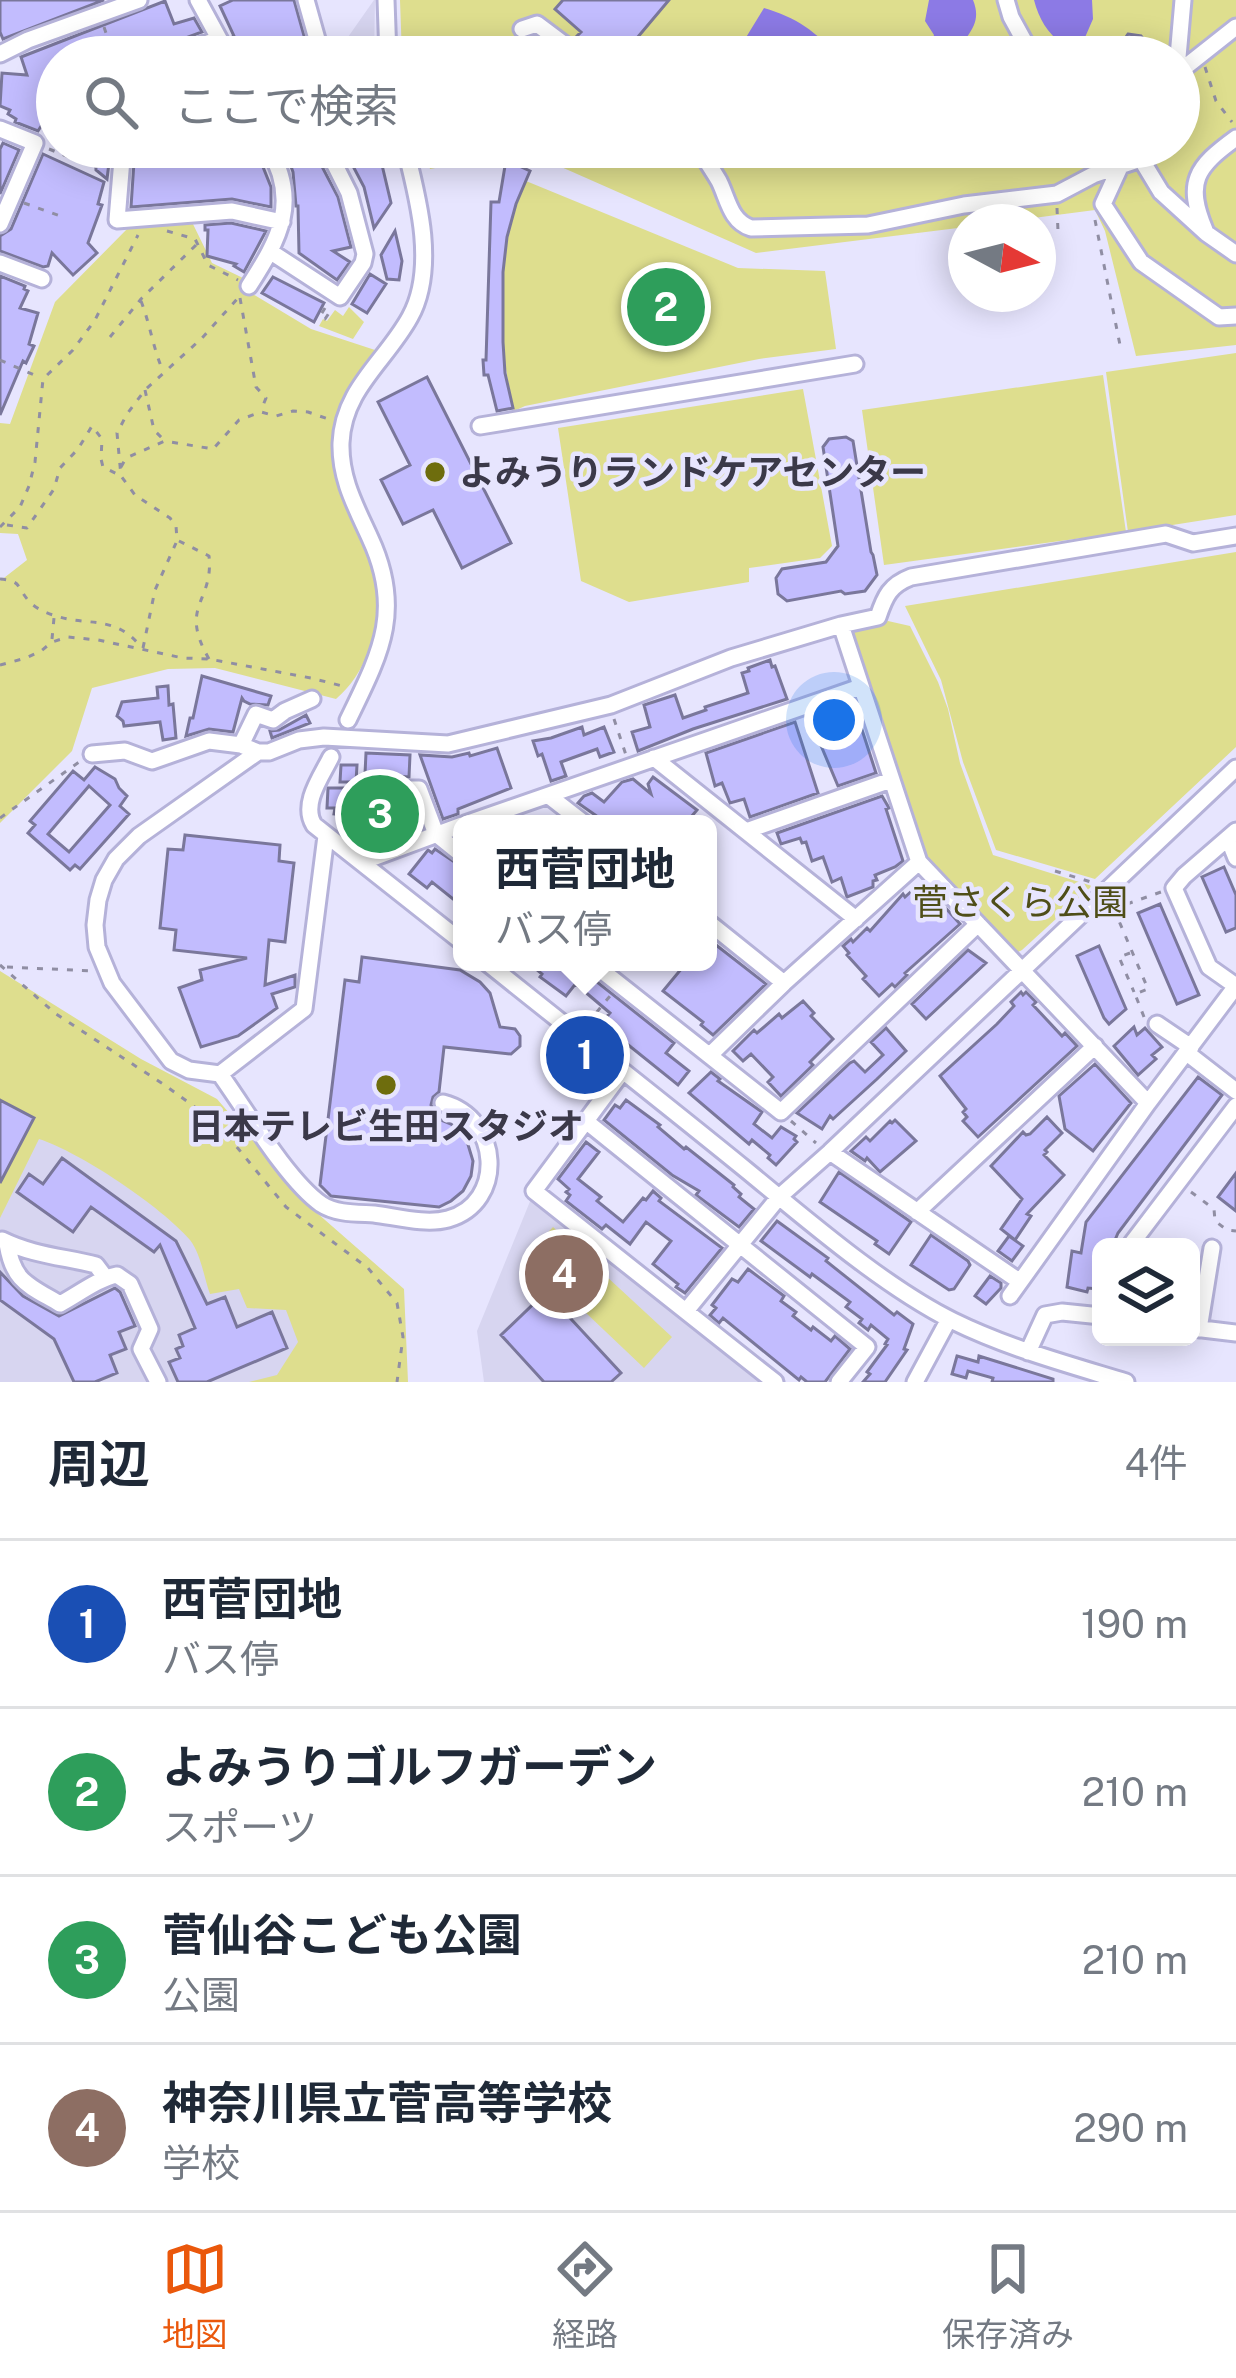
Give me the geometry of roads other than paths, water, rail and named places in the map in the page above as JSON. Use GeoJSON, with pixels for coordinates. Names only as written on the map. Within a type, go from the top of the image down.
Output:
{"type":"FeatureCollection","features":[{"type":"Feature","properties":{"kind":"street"},"geometry":{"type":"LineString","coordinates":[[39,36],[139,0]]}},
{"type":"Feature","properties":{"kind":"street"},"geometry":{"type":"LineString","coordinates":[[198,0],[217,36]]}},
{"type":"Feature","properties":{"kind":"street"},"geometry":{"type":"LineString","coordinates":[[306,0],[316,36]]}},
{"type":"Feature","properties":{"kind":"street"},"geometry":{"type":"LineString","coordinates":[[386,0],[387,36]]}},
{"type":"Feature","properties":{"kind":"street"},"geometry":{"type":"LineString","coordinates":[[1006,0],[1021,36]]}},
{"type":"Feature","properties":{"kind":"street"},"geometry":{"type":"LineString","coordinates":[[1181,36],[1182,3]]}},
{"type":"Feature","properties":{"kind":"street"},"geometry":{"type":"LineString","coordinates":[[522,29],[537,24],[553,36]]}},
{"type":"Feature","properties":{"kind":"street"},"geometry":{"type":"LineString","coordinates":[[1200,56],[1236,27]]}},
{"type":"Feature","properties":{"kind":"street"},"geometry":{"type":"LineString","coordinates":[[0,53],[36,37]]}},
{"type":"Feature","properties":{"kind":"street"},"geometry":{"type":"LineString","coordinates":[[0,129],[35,143],[0,224]]}},
{"type":"Feature","properties":{"kind":"street"},"geometry":{"type":"LineString","coordinates":[[1206,233],[1194,191],[1199,172],[1236,136]]}},
{"type":"Feature","properties":{"kind":"street"},"geometry":{"type":"LineString","coordinates":[[121,168],[117,220],[232,211],[282,222]]}},
{"type":"Feature","properties":{"kind":"street"},"geometry":{"type":"LineString","coordinates":[[249,286],[271,252],[282,222],[283,180],[278,168]]}},
{"type":"Feature","properties":{"kind":"street"},"geometry":{"type":"LineString","coordinates":[[271,252],[340,297],[365,254],[349,193],[336,168]]}},
{"type":"Feature","properties":{"kind":"street"},"geometry":{"type":"LineString","coordinates":[[348,720],[384,641],[389,613],[385,578],[342,470],[344,425],[356,392],[412,314],[426,268],[409,168]]}},
{"type":"Feature","properties":{"kind":"street"},"geometry":{"type":"LineString","coordinates":[[711,168],[732,214],[740,224],[752,228],[868,225],[964,205],[1057,194],[1117,168]]}},
{"type":"Feature","properties":{"kind":"street"},"geometry":{"type":"LineString","coordinates":[[1120,168],[1103,204],[1141,262],[1220,317],[1236,316]]}},
{"type":"Feature","properties":{"kind":"street"},"geometry":{"type":"LineString","coordinates":[[1151,168],[1161,192],[1236,254]]}},
{"type":"Feature","properties":{"kind":"street"},"geometry":{"type":"LineString","coordinates":[[0,263],[42,279]]}},
{"type":"Feature","properties":{"kind":"street"},"geometry":{"type":"LineString","coordinates":[[480,426],[855,364]]}},
{"type":"Feature","properties":{"kind":"street"},"geometry":{"type":"LineString","coordinates":[[92,754],[125,751],[152,761],[209,741],[269,752],[299,740],[324,737],[448,744],[610,705],[731,658],[878,616],[885,595],[895,583],[910,577],[1166,534],[1193,543],[1236,536]]}},
{"type":"Feature","properties":{"kind":"street"},"geometry":{"type":"LineString","coordinates":[[841,625],[919,862],[1148,1103]]}},
{"type":"Feature","properties":{"kind":"street"},"geometry":{"type":"LineString","coordinates":[[493,815],[860,687]]}},
{"type":"Feature","properties":{"kind":"street"},"geometry":{"type":"LineString","coordinates":[[241,745],[256,714],[273,719],[312,699]]}},
{"type":"Feature","properties":{"kind":"street"},"geometry":{"type":"LineString","coordinates":[[258,752],[157,823],[116,859],[98,900],[97,947],[110,977],[171,1060],[189,1070],[220,1074],[304,1009],[326,836]]}},
{"type":"Feature","properties":{"kind":"street"},"geometry":{"type":"LineString","coordinates":[[331,757],[308,816],[326,836],[453,935]]}},
{"type":"Feature","properties":{"kind":"street"},"geometry":{"type":"LineString","coordinates":[[654,758],[856,919]]}},
{"type":"Feature","properties":{"kind":"street"},"geometry":{"type":"LineString","coordinates":[[686,1311],[779,1197],[825,1149],[1236,768]]}},
{"type":"Feature","properties":{"kind":"street"},"geometry":{"type":"LineString","coordinates":[[746,832],[891,780]]}},
{"type":"Feature","properties":{"kind":"street"},"geometry":{"type":"LineString","coordinates":[[380,789],[419,789],[436,834],[453,848]]}},
{"type":"Feature","properties":{"kind":"street"},"geometry":{"type":"LineString","coordinates":[[549,796],[573,815]]}},
{"type":"Feature","properties":{"kind":"street"},"geometry":{"type":"LineString","coordinates":[[362,862],[453,829]]}},
{"type":"Feature","properties":{"kind":"street"},"geometry":{"type":"LineString","coordinates":[[1232,834],[1236,858]]}},
{"type":"Feature","properties":{"kind":"street"},"geometry":{"type":"LineString","coordinates":[[1010,1296],[1236,986],[1209,967],[1174,888],[1232,834]]}},
{"type":"Feature","properties":{"kind":"street"},"geometry":{"type":"LineString","coordinates":[[710,1055],[919,862]]}},
{"type":"Feature","properties":{"kind":"street"},"geometry":{"type":"LineString","coordinates":[[602,971],[781,1112],[978,924]]}},
{"type":"Feature","properties":{"kind":"street"},"geometry":{"type":"LineString","coordinates":[[717,929],[784,982]]}},
{"type":"Feature","properties":{"kind":"street"},"geometry":{"type":"LineString","coordinates":[[499,971],[580,1028],[623,1071],[899,1288],[949,1319],[1028,1352],[1126,1382]]}},
{"type":"Feature","properties":{"kind":"street"},"geometry":{"type":"LineString","coordinates":[[1157,1024],[1236,1091]]}},
{"type":"Feature","properties":{"kind":"street"},"geometry":{"type":"LineString","coordinates":[[561,1049],[580,1028]]}},
{"type":"Feature","properties":{"kind":"street"},"geometry":{"type":"LineString","coordinates":[[917,1212],[1095,1046]]}},
{"type":"Feature","properties":{"kind":"street"},"geometry":{"type":"LineString","coordinates":[[623,1071],[534,1190],[775,1382]]}},
{"type":"Feature","properties":{"kind":"street"},"geometry":{"type":"LineString","coordinates":[[220,1074],[298,1184],[331,1210],[444,1220],[466,1209],[488,1174],[488,1148],[474,1120],[456,1106],[443,1103]]}},
{"type":"Feature","properties":{"kind":"street"},"geometry":{"type":"LineString","coordinates":[[1136,1238],[1236,1106]]}},
{"type":"Feature","properties":{"kind":"street"},"geometry":{"type":"LineString","coordinates":[[587,1122],[867,1347],[839,1382]]}},
{"type":"Feature","properties":{"kind":"street"},"geometry":{"type":"LineString","coordinates":[[825,1149],[1019,1281]]}},
{"type":"Feature","properties":{"kind":"street"},"geometry":{"type":"LineString","coordinates":[[4,1241],[35,1254],[96,1265],[105,1277]]}},
{"type":"Feature","properties":{"kind":"street"},"geometry":{"type":"LineString","coordinates":[[4,1241],[10,1264],[23,1282],[60,1304],[105,1277],[117,1275],[130,1284],[150,1329],[141,1349],[158,1382]]}},
{"type":"Feature","properties":{"kind":"street"},"geometry":{"type":"LineString","coordinates":[[1200,1304],[1212,1248]]}},
{"type":"Feature","properties":{"kind":"street"},"geometry":{"type":"LineString","coordinates":[[1028,1352],[1045,1315],[1092,1315]]}},
{"type":"Feature","properties":{"kind":"street"},"geometry":{"type":"LineString","coordinates":[[915,1382],[949,1319]]}},
{"type":"Feature","properties":{"kind":"street"},"geometry":{"type":"LineString","coordinates":[[1200,1329],[1236,1334]]}},
{"type":"Feature","properties":{"kind":"place","name":"よみうりゴルフガーデン"},"geometry":{"type":"Point","coordinates":[666,307]}},
{"type":"Feature","properties":{"kind":"place","name":"よみうりランドケアセンター"},"geometry":{"type":"Point","coordinates":[435,472]}},
{"type":"Feature","properties":{"kind":"place","name":"菅仙谷こども公園"},"geometry":{"type":"Point","coordinates":[380,814]}},
{"type":"Feature","properties":{"kind":"place","name":"西菅団地"},"geometry":{"type":"Point","coordinates":[585,1055]}},
{"type":"Feature","properties":{"kind":"place","name":"日本テレビ生田スタジオ"},"geometry":{"type":"Point","coordinates":[386,1085]}},
{"type":"Feature","properties":{"kind":"place","name":"神奈川県立菅高等学校"},"geometry":{"type":"Point","coordinates":[564,1274]}},
{"type":"Feature","properties":{"kind":"park label","name":"菅さくら公園"},"geometry":{"type":"Point","coordinates":[1020,902]}}]}
